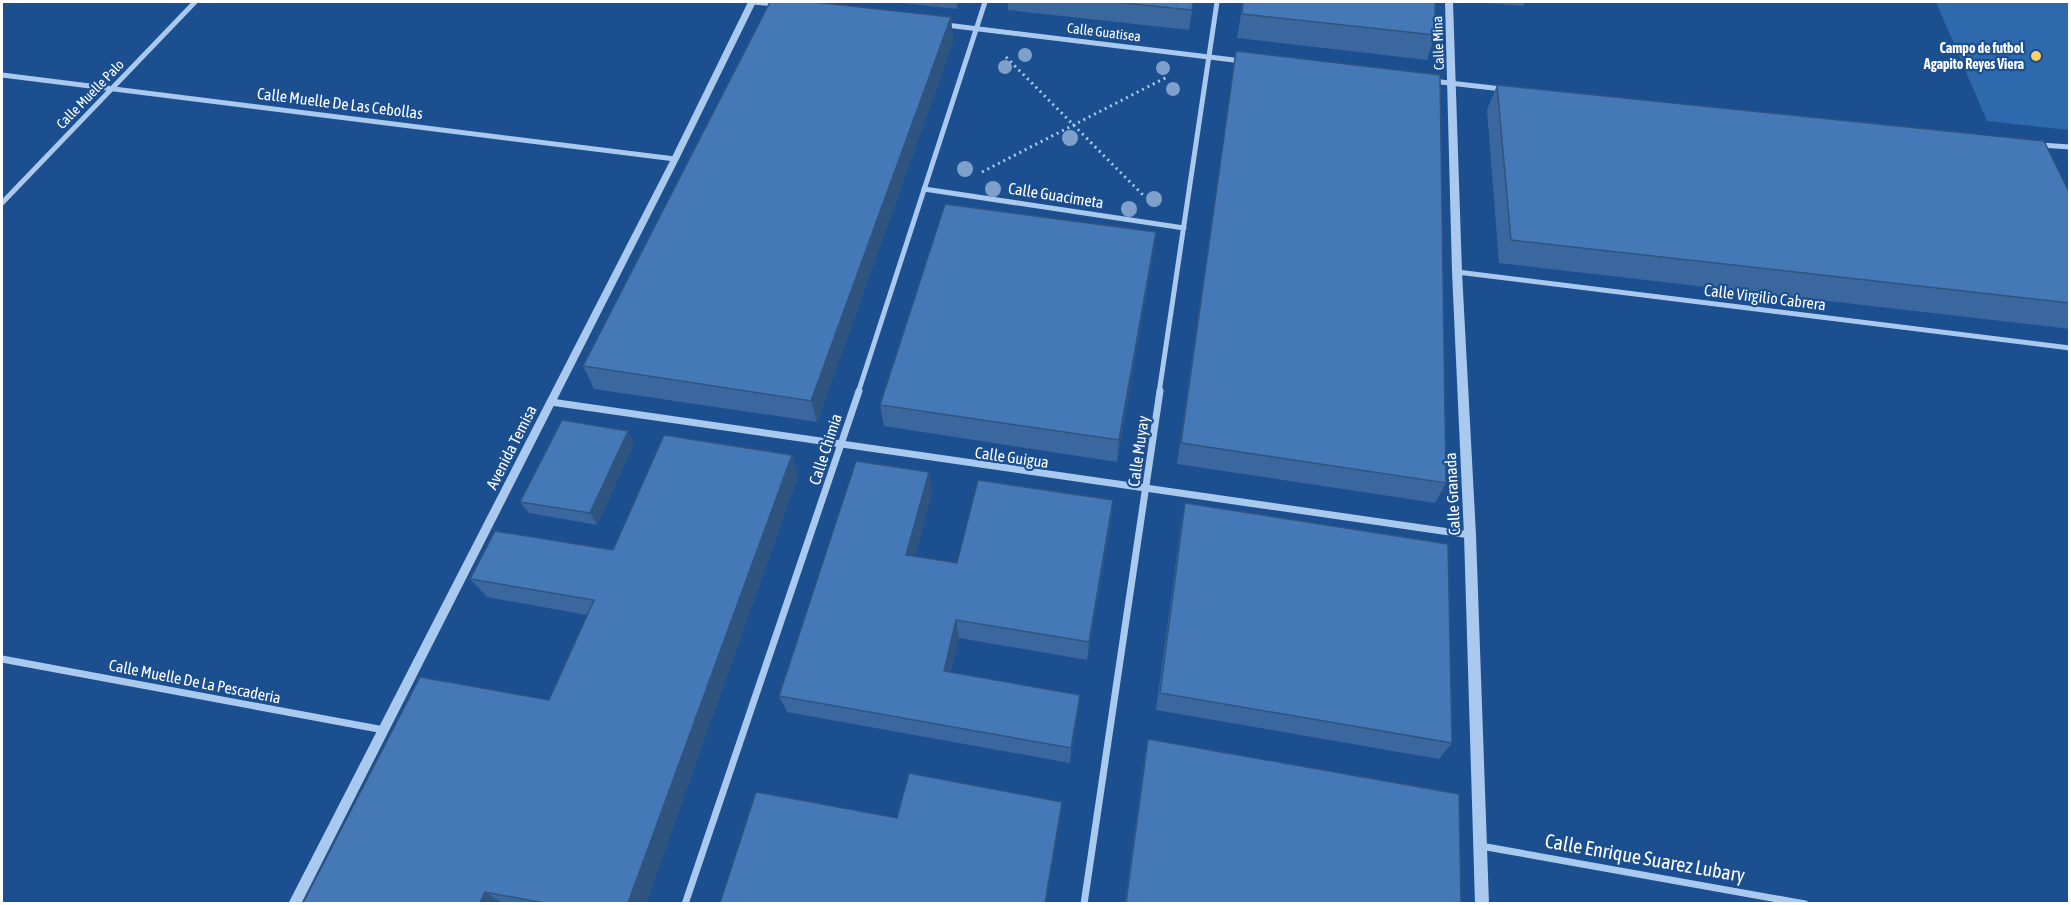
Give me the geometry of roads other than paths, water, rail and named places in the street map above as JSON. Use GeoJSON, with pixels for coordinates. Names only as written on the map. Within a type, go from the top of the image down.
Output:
{"type":"FeatureCollection","features":[{"type":"Feature","properties":{"kind":"street","name":"Calle Muelle Palo"},"geometry":{"type":"LineString","coordinates":[[2,203],[195,2]]}},
{"type":"Feature","properties":{"kind":"street"},"geometry":{"type":"LineString","coordinates":[[752,2],[788,6]]}},
{"type":"Feature","properties":{"kind":"street","name":"Avenida Temisa"},"geometry":{"type":"LineString","coordinates":[[294,903],[675,159],[752,2]]}},
{"type":"Feature","properties":{"kind":"street","name":"Calle Chimia"},"geometry":{"type":"LineString","coordinates":[[685,903],[841,445],[985,2]]}},
{"type":"Feature","properties":{"kind":"street","name":"Calle Muyay"},"geometry":{"type":"LineString","coordinates":[[1084,903],[1217,2]]}},
{"type":"Feature","properties":{"kind":"street","name":"Calle Mina"},"geometry":{"type":"LineString","coordinates":[[1449,2],[1453,84]]}},
{"type":"Feature","properties":{"kind":"street","name":"Calle Guatisea"},"geometry":{"type":"LineString","coordinates":[[941,24],[1245,61]]}},
{"type":"Feature","properties":{"kind":"street","name":"Calle Muelle De Las Cebollas"},"geometry":{"type":"LineString","coordinates":[[2,75],[675,159]]}},
{"type":"Feature","properties":{"kind":"street"},"geometry":{"type":"LineString","coordinates":[[1422,81],[1504,89]]}},
{"type":"Feature","properties":{"kind":"street","name":"Calle Granada"},"geometry":{"type":"LineString","coordinates":[[1453,84],[1457,273],[1470,535],[1482,903]]}},
{"type":"Feature","properties":{"kind":"street"},"geometry":{"type":"LineString","coordinates":[[2031,144],[2070,147]]}},
{"type":"Feature","properties":{"kind":"street"},"geometry":{"type":"LineString","coordinates":[[2043,145],[2048,154]]}},
{"type":"Feature","properties":{"kind":"street","name":"Calle Guacimeta"},"geometry":{"type":"LineString","coordinates":[[924,189],[1184,228]]}},
{"type":"Feature","properties":{"kind":"street","name":"Calle Virgilio Cabrera"},"geometry":{"type":"LineString","coordinates":[[1457,273],[2070,348]]}},
{"type":"Feature","properties":{"kind":"street","name":"Calle Guigua"},"geometry":{"type":"LineString","coordinates":[[550,402],[1146,490],[1470,535]]}},
{"type":"Feature","properties":{"kind":"street","name":"Calle Muelle De La Pescaderia"},"geometry":{"type":"LineString","coordinates":[[2,658],[384,730]]}},
{"type":"Feature","properties":{"kind":"street","name":"Calle Enrique Suarez Lubary"},"geometry":{"type":"LineString","coordinates":[[1480,845],[1805,903]]}},
{"type":"Feature","properties":{"kind":"place","name":"Campo de futbol Agapito Reyes Viera"},"geometry":{"type":"Point","coordinates":[2036,56]}}]}
